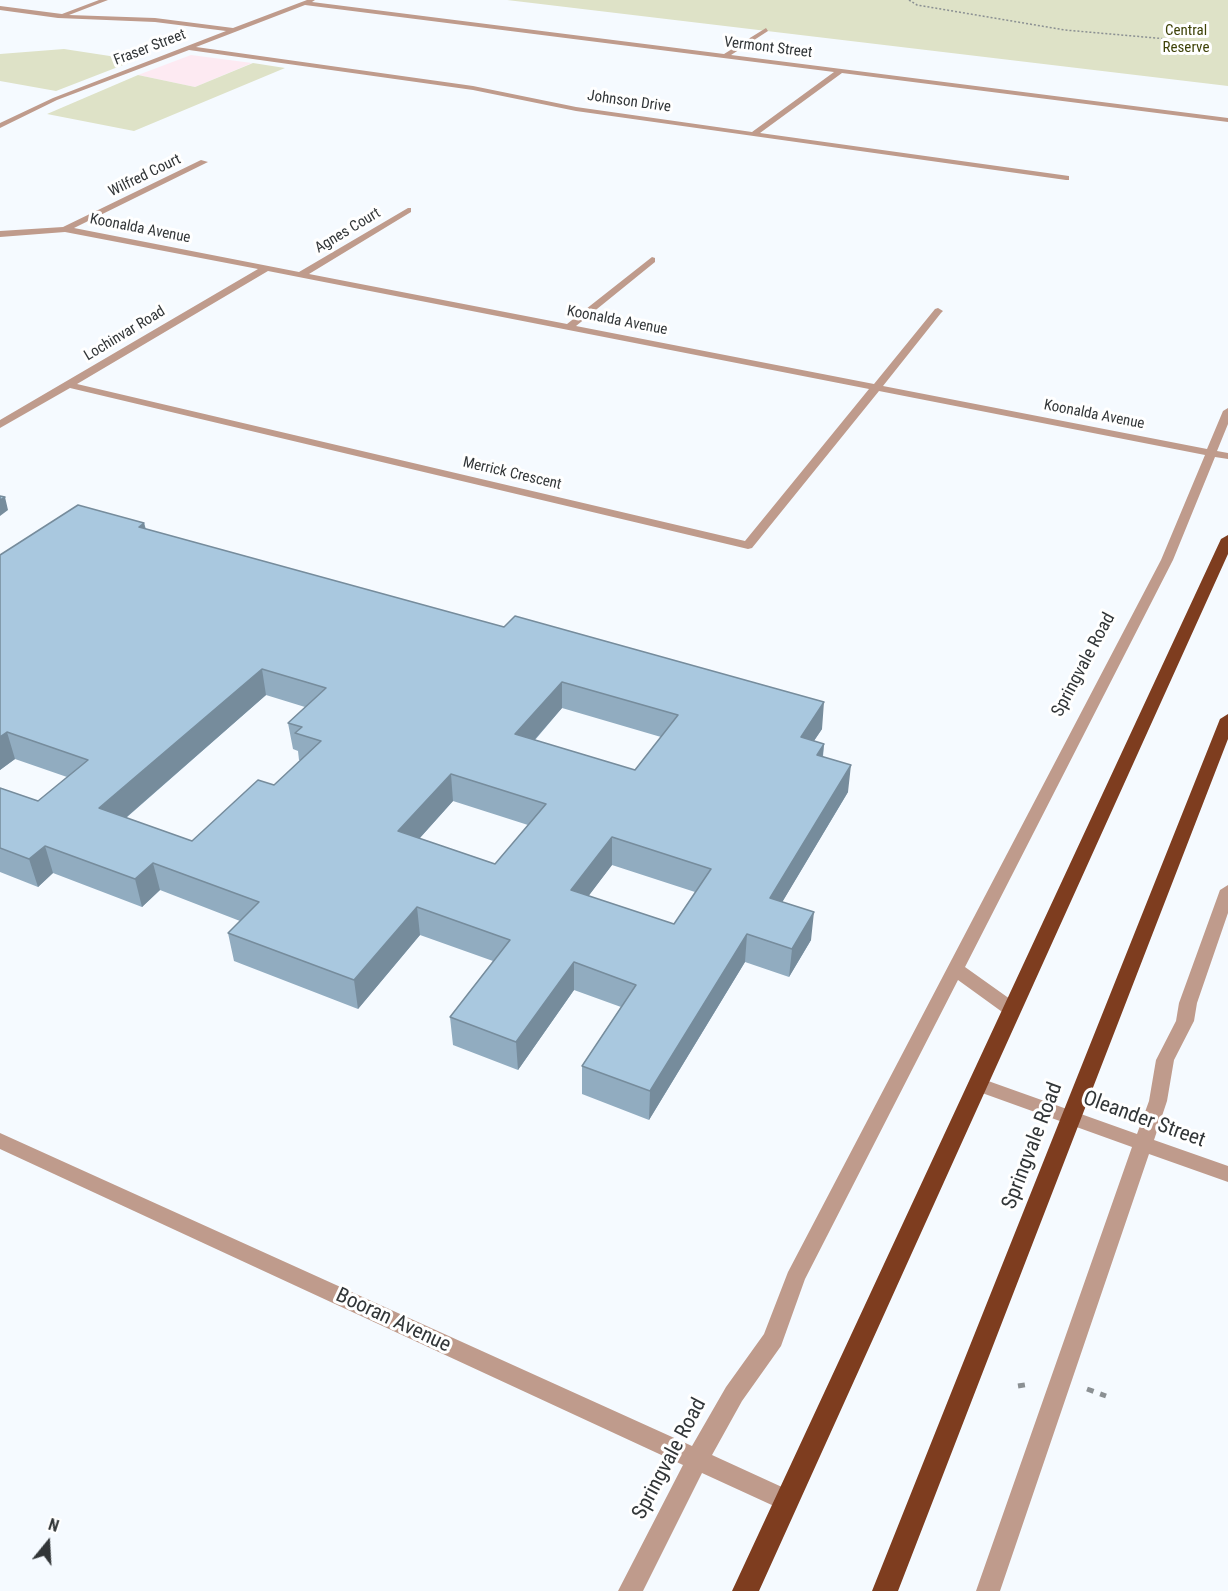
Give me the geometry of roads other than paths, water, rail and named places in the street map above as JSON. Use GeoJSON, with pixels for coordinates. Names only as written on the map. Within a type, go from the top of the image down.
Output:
{"type":"FeatureCollection","features":[{"type":"Feature","properties":{"kind":"highway"},"geometry":{"type":"LineString","coordinates":[[745,1591],[1228,540]]}},
{"type":"Feature","properties":{"kind":"highway","name":"Springvale Road"},"geometry":{"type":"LineString","coordinates":[[885,1591],[1228,719]]}},
{"type":"Feature","properties":{"kind":"street"},"geometry":{"type":"LineString","coordinates":[[58,16],[105,0]]}},
{"type":"Feature","properties":{"kind":"street","name":"Fraser Street"},"geometry":{"type":"LineString","coordinates":[[0,126],[55,99],[308,1]]}},
{"type":"Feature","properties":{"kind":"street","name":"Vermont Street"},"geometry":{"type":"LineString","coordinates":[[308,1],[1228,120]]}},
{"type":"Feature","properties":{"kind":"street"},"geometry":{"type":"LineString","coordinates":[[0,8],[58,16],[155,20],[234,30]]}},
{"type":"Feature","properties":{"kind":"street"},"geometry":{"type":"LineString","coordinates":[[725,56],[766,30]]}},
{"type":"Feature","properties":{"kind":"street","name":"Johnson Drive"},"geometry":{"type":"LineString","coordinates":[[189,48],[473,88],[576,109],[1066,178]]}},
{"type":"Feature","properties":{"kind":"street"},"geometry":{"type":"LineString","coordinates":[[754,134],[840,71]]}},
{"type":"Feature","properties":{"kind":"street","name":"Wilfred Court"},"geometry":{"type":"LineString","coordinates":[[65,229],[204,162]]}},
{"type":"Feature","properties":{"kind":"street","name":"Agnes Court"},"geometry":{"type":"LineString","coordinates":[[301,275],[408,210]]}},
{"type":"Feature","properties":{"kind":"street","name":"Koonalda Avenue"},"geometry":{"type":"LineString","coordinates":[[0,234],[65,229],[1228,456]]}},
{"type":"Feature","properties":{"kind":"street"},"geometry":{"type":"LineString","coordinates":[[569,327],[651,260]]}},
{"type":"Feature","properties":{"kind":"street","name":"Lochinvar Road"},"geometry":{"type":"LineString","coordinates":[[0,425],[265,269]]}},
{"type":"Feature","properties":{"kind":"street"},"geometry":{"type":"LineString","coordinates":[[878,388],[938,311]]}},
{"type":"Feature","properties":{"kind":"street","name":"Merrick Crescent"},"geometry":{"type":"LineString","coordinates":[[69,385],[748,545],[878,388]]}},
{"type":"Feature","properties":{"kind":"street","name":"Springvale Road"},"geometry":{"type":"LineString","coordinates":[[630,1591],[697,1460],[734,1394],[773,1338],[795,1278],[1167,560],[1228,411]]}},
{"type":"Feature","properties":{"kind":"street"},"geometry":{"type":"LineString","coordinates":[[987,1591],[1158,1101],[1165,1060],[1185,1021],[1188,1003],[1228,890]]}},
{"type":"Feature","properties":{"kind":"street"},"geometry":{"type":"LineString","coordinates":[[954,968],[1011,1009]]}},
{"type":"Feature","properties":{"kind":"street","name":"Oleander Street"},"geometry":{"type":"LineString","coordinates":[[977,1084],[1228,1174]]}},
{"type":"Feature","properties":{"kind":"street","name":"Booran Avenue"},"geometry":{"type":"LineString","coordinates":[[0,1141],[787,1501]]}},
{"type":"Feature","properties":{"kind":"park label","name":"Central Reserve"},"geometry":{"type":"Point","coordinates":[1186,40]}}]}
